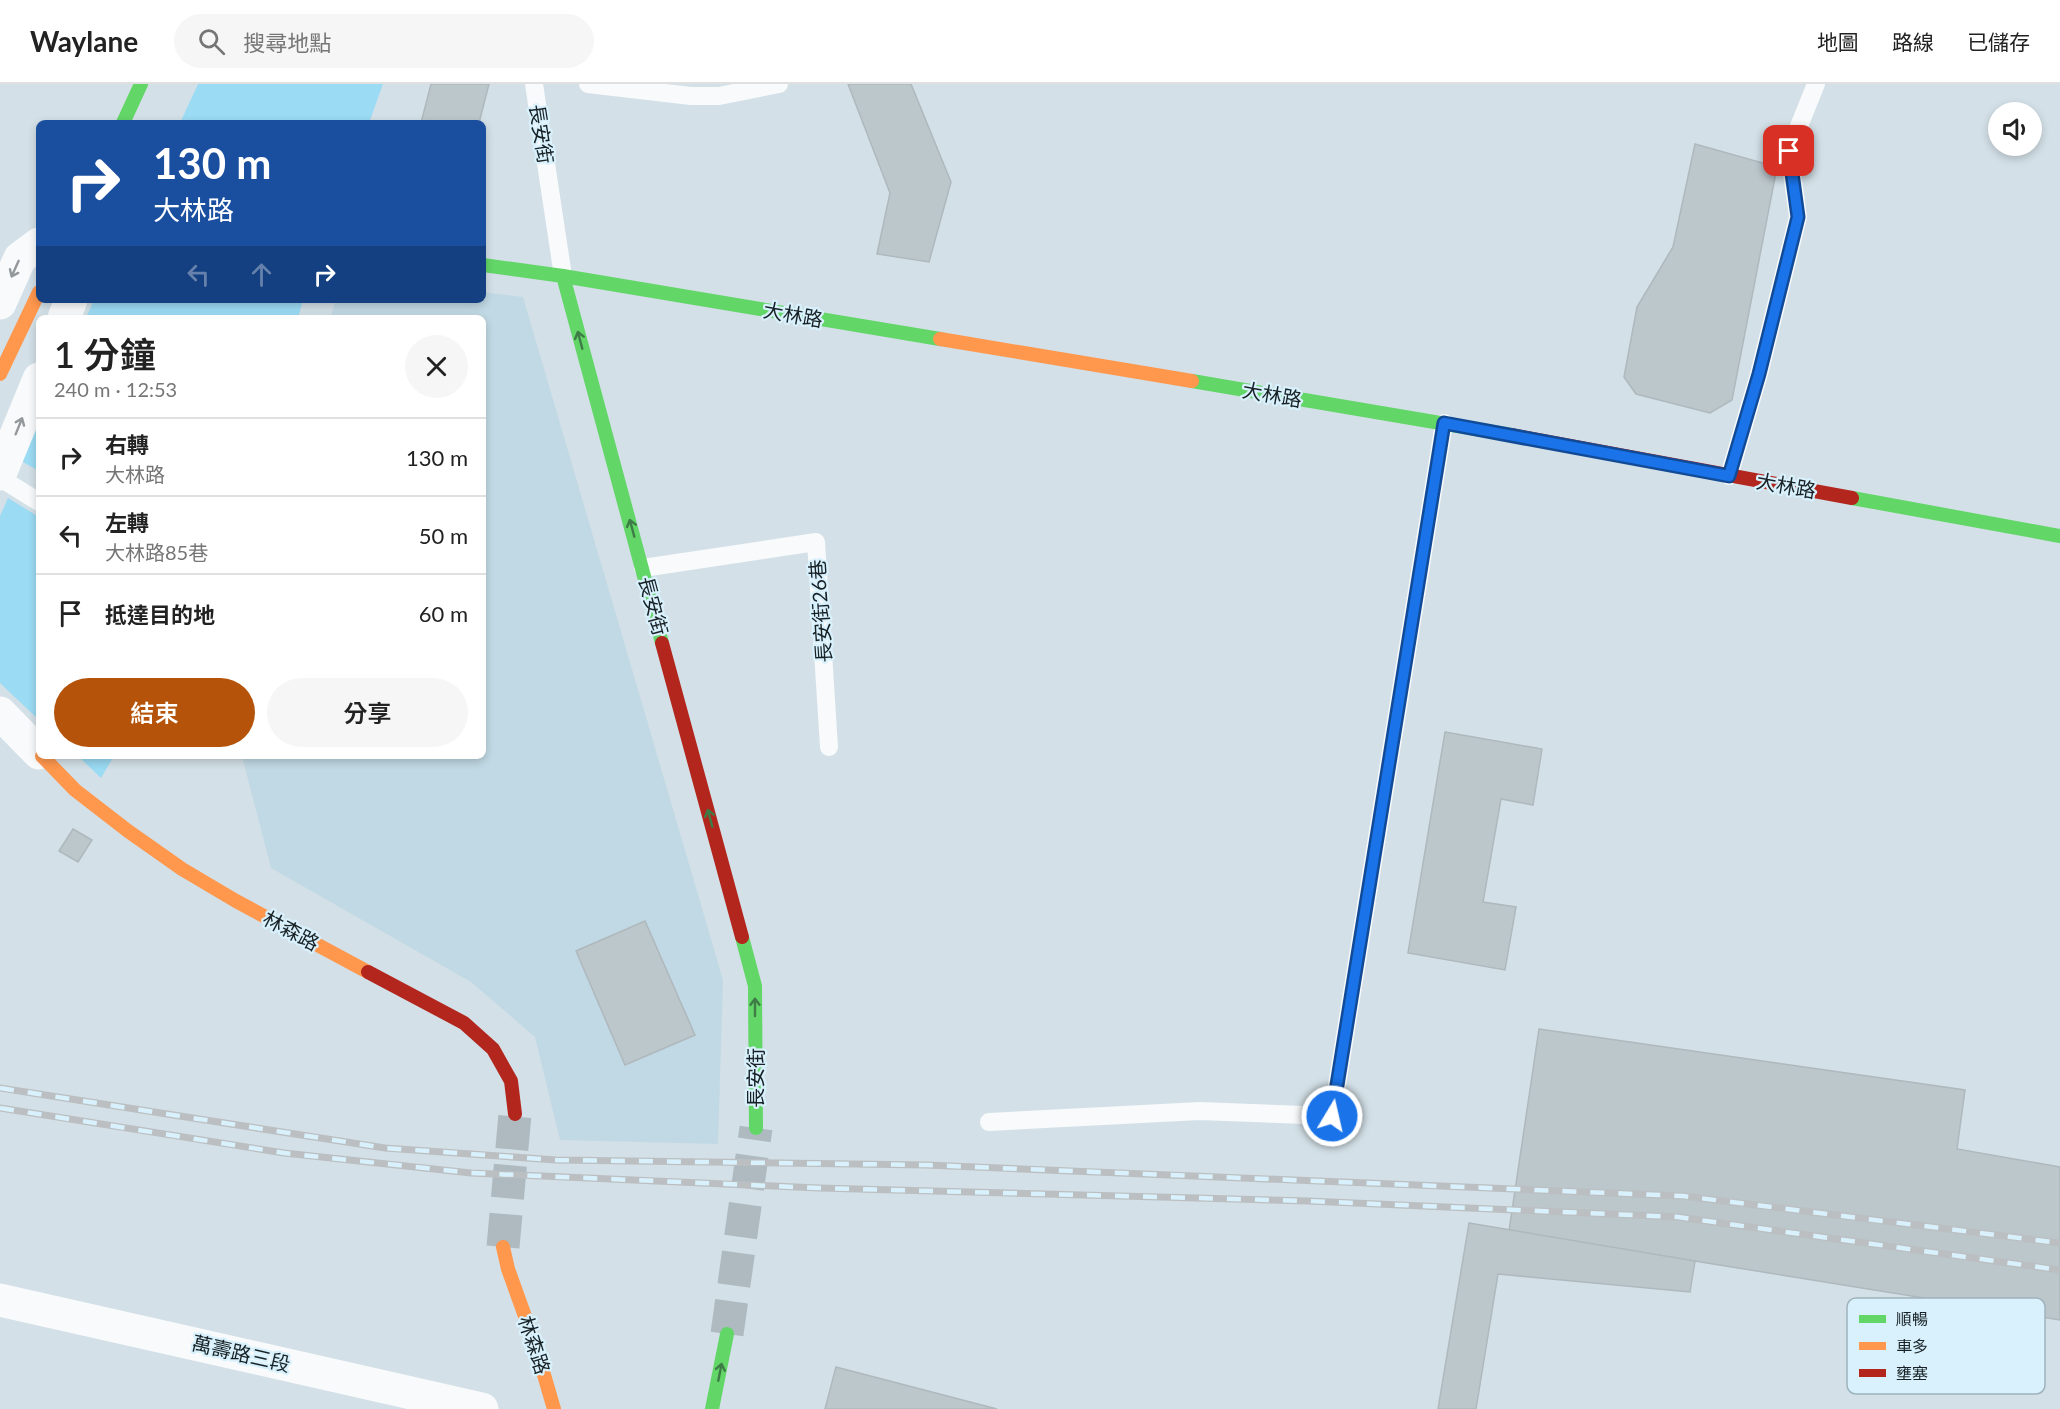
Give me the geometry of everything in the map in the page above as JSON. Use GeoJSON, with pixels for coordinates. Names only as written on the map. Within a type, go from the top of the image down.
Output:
{"type":"FeatureCollection","features":[{"type":"Feature","properties":{"kind":"street"},"geometry":{"type":"LineString","coordinates":[[124,120],[141,84]]}},
{"type":"Feature","properties":{"kind":"street"},"geometry":{"type":"LineString","coordinates":[[0,303],[20,258],[36,245]]}},
{"type":"Feature","properties":{"kind":"street","name":"大林路"},"geometry":{"type":"LineString","coordinates":[[486,265],[563,276],[1444,423],[2060,536]]}},
{"type":"Feature","properties":{"kind":"street","name":"長安街"},"geometry":{"type":"LineString","coordinates":[[563,276],[755,986],[756,1128]]}},
{"type":"Feature","properties":{"kind":"street"},"geometry":{"type":"LineString","coordinates":[[0,374],[36,298]]}},
{"type":"Feature","properties":{"kind":"street"},"geometry":{"type":"LineString","coordinates":[[0,474],[36,386]]}},
{"type":"Feature","properties":{"kind":"street","name":"林森路"},"geometry":{"type":"LineString","coordinates":[[0,713],[36,750]]}},
{"type":"Feature","properties":{"kind":"street","name":"林森路"},"geometry":{"type":"LineString","coordinates":[[45,759],[75,790],[182,869],[236,901],[464,1023],[493,1049],[511,1081],[515,1114]]}},
{"type":"Feature","properties":{"kind":"street","name":"林森路"},"geometry":{"type":"LineString","coordinates":[[503,1248],[554,1409]]}},
{"type":"Feature","properties":{"kind":"street","name":"萬壽路三段"},"geometry":{"type":"LineString","coordinates":[[0,1300],[371,1396],[482,1409]]}},
{"type":"Feature","properties":{"kind":"street"},"geometry":{"type":"LineString","coordinates":[[712,1409],[727,1334]]}},
{"type":"Feature","properties":{"kind":"lane","name":"長安街"},"geometry":{"type":"LineString","coordinates":[[534,84],[563,276]]}},
{"type":"Feature","properties":{"kind":"lane"},"geometry":{"type":"LineString","coordinates":[[588,84],[691,96],[719,96],[779,84]]}},
{"type":"Feature","properties":{"kind":"lane"},"geometry":{"type":"LineString","coordinates":[[1729,476],[1759,374],[1798,217],[1789,151],[1816,84]]}},
{"type":"Feature","properties":{"kind":"lane"},"geometry":{"type":"LineString","coordinates":[[988,1122],[1200,1111],[1332,1116],[1444,423]]}},
{"type":"Feature","properties":{"kind":"lane"},"geometry":{"type":"LineString","coordinates":[[0,478],[36,500]]}},
{"type":"Feature","properties":{"kind":"lane","name":"長安街26巷"},"geometry":{"type":"LineString","coordinates":[[643,568],[816,542],[829,747]]}},
{"type":"Feature","properties":{"kind":"shaded area"},"geometry":{"type":"Polygon","coordinates":[[[198,84],[383,84],[370,120],[181,120],[198,84]]]}},
{"type":"Feature","properties":{"kind":"shaded area"},"geometry":{"type":"Polygon","coordinates":[[[486,292],[523,297],[723,980],[718,1144],[560,1140],[535,1037],[471,982],[271,868],[243,759],[486,759],[486,315],[331,315],[335,303],[486,303],[486,292]]]}},
{"type":"Feature","properties":{"kind":"shaded area"},"geometry":{"type":"Polygon","coordinates":[[[93,303],[302,303],[299,315],[87,315],[93,303]]]}},
{"type":"Feature","properties":{"kind":"shaded area"},"geometry":{"type":"Polygon","coordinates":[[[36,428],[36,469],[21,461],[36,428]]]}},
{"type":"Feature","properties":{"kind":"shaded area"},"geometry":{"type":"Polygon","coordinates":[[[8,498],[36,515],[36,717],[0,683],[0,516],[8,498]]]}},
{"type":"Feature","properties":{"kind":"shaded area"},"geometry":{"type":"Polygon","coordinates":[[[81,759],[112,759],[101,778],[81,759]]]}},
{"type":"Feature","properties":{"kind":"building"},"geometry":{"type":"Polygon","coordinates":[[[431,84],[489,84],[480,120],[422,120],[431,84]]]}},
{"type":"Feature","properties":{"kind":"building"},"geometry":{"type":"Polygon","coordinates":[[[848,84],[911,84],[951,182],[929,262],[877,254],[890,193],[848,84]]]}},
{"type":"Feature","properties":{"kind":"building"},"geometry":{"type":"Polygon","coordinates":[[[1695,144],[1777,167],[1732,400],[1710,413],[1636,394],[1624,377],[1637,307],[1673,247],[1695,144]]]}},
{"type":"Feature","properties":{"kind":"building"},"geometry":{"type":"Polygon","coordinates":[[[1445,732],[1542,749],[1533,805],[1501,799],[1483,902],[1516,907],[1505,970],[1408,953],[1445,732]]]}},
{"type":"Feature","properties":{"kind":"building"},"geometry":{"type":"Polygon","coordinates":[[[73,829],[92,840],[78,862],[59,851],[73,829]]]}},
{"type":"Feature","properties":{"kind":"building"},"geometry":{"type":"Polygon","coordinates":[[[645,921],[695,1035],[625,1065],[576,951],[645,921]]]}},
{"type":"Feature","properties":{"kind":"building"},"geometry":{"type":"Polygon","coordinates":[[[1539,1029],[1965,1090],[1957,1149],[2060,1167],[2060,1320],[2045,1318],[2045,1298],[1924,1298],[1509,1231],[1539,1029]]]}},
{"type":"Feature","properties":{"kind":"building"},"geometry":{"type":"Polygon","coordinates":[[[1469,1223],[1695,1261],[1690,1292],[1498,1274],[1476,1409],[1438,1409],[1469,1223]]]}},
{"type":"Feature","properties":{"kind":"building"},"geometry":{"type":"Polygon","coordinates":[[[836,1367],[997,1409],[825,1409],[836,1367]]]}},
{"type":"Feature","properties":{"kind":"tunnel"},"geometry":{"type":"LineString","coordinates":[[503,1247],[515,1114]]}},
{"type":"Feature","properties":{"kind":"tunnel"},"geometry":{"type":"LineString","coordinates":[[727,1334],[756,1128]]}},
{"type":"Feature","properties":{"kind":"railway"},"geometry":{"type":"LineString","coordinates":[[0,1088],[385,1148],[556,1160],[926,1165],[1683,1196],[2060,1243]]}},
{"type":"Feature","properties":{"kind":"railway"},"geometry":{"type":"LineString","coordinates":[[0,1108],[284,1153],[471,1173],[819,1188],[1308,1201],[1678,1217],[2060,1270]]}},
{"type":"Feature","properties":{"kind":"traffic: fast"},"geometry":{"type":"LineString","coordinates":[[124,120],[141,84]]}},
{"type":"Feature","properties":{"kind":"traffic: fast"},"geometry":{"type":"LineString","coordinates":[[486,265],[563,276],[940,339]]}},
{"type":"Feature","properties":{"kind":"traffic: fast"},"geometry":{"type":"LineString","coordinates":[[563,276],[662,643]]}},
{"type":"Feature","properties":{"kind":"traffic: fast"},"geometry":{"type":"LineString","coordinates":[[1192,381],[1511,435]]}},
{"type":"Feature","properties":{"kind":"traffic: fast"},"geometry":{"type":"LineString","coordinates":[[1852,498],[2060,536]]}},
{"type":"Feature","properties":{"kind":"traffic: fast"},"geometry":{"type":"LineString","coordinates":[[742,937],[755,986],[756,1128]]}},
{"type":"Feature","properties":{"kind":"traffic: fast"},"geometry":{"type":"LineString","coordinates":[[712,1409],[727,1334]]}},
{"type":"Feature","properties":{"kind":"traffic: slow"},"geometry":{"type":"LineString","coordinates":[[0,374],[36,298]]}},
{"type":"Feature","properties":{"kind":"traffic: slow"},"geometry":{"type":"LineString","coordinates":[[940,339],[1192,381]]}},
{"type":"Feature","properties":{"kind":"traffic: slow"},"geometry":{"type":"LineString","coordinates":[[45,759],[75,790],[182,869],[236,901],[368,972]]}},
{"type":"Feature","properties":{"kind":"traffic: slow"},"geometry":{"type":"LineString","coordinates":[[503,1247],[508,1269],[535,1344],[554,1409]]}},
{"type":"Feature","properties":{"kind":"traffic: jam"},"geometry":{"type":"LineString","coordinates":[[1511,435],[1852,498]]}},
{"type":"Feature","properties":{"kind":"traffic: jam"},"geometry":{"type":"LineString","coordinates":[[662,643],[742,937]]}},
{"type":"Feature","properties":{"kind":"traffic: jam"},"geometry":{"type":"LineString","coordinates":[[368,972],[464,1023],[493,1049],[511,1081],[515,1114]]}},
{"type":"Feature","properties":{"kind":"route"},"geometry":{"type":"LineString","coordinates":[[1332,1116],[1444,423],[1729,476],[1759,374],[1798,217],[1789,151]]}}]}
